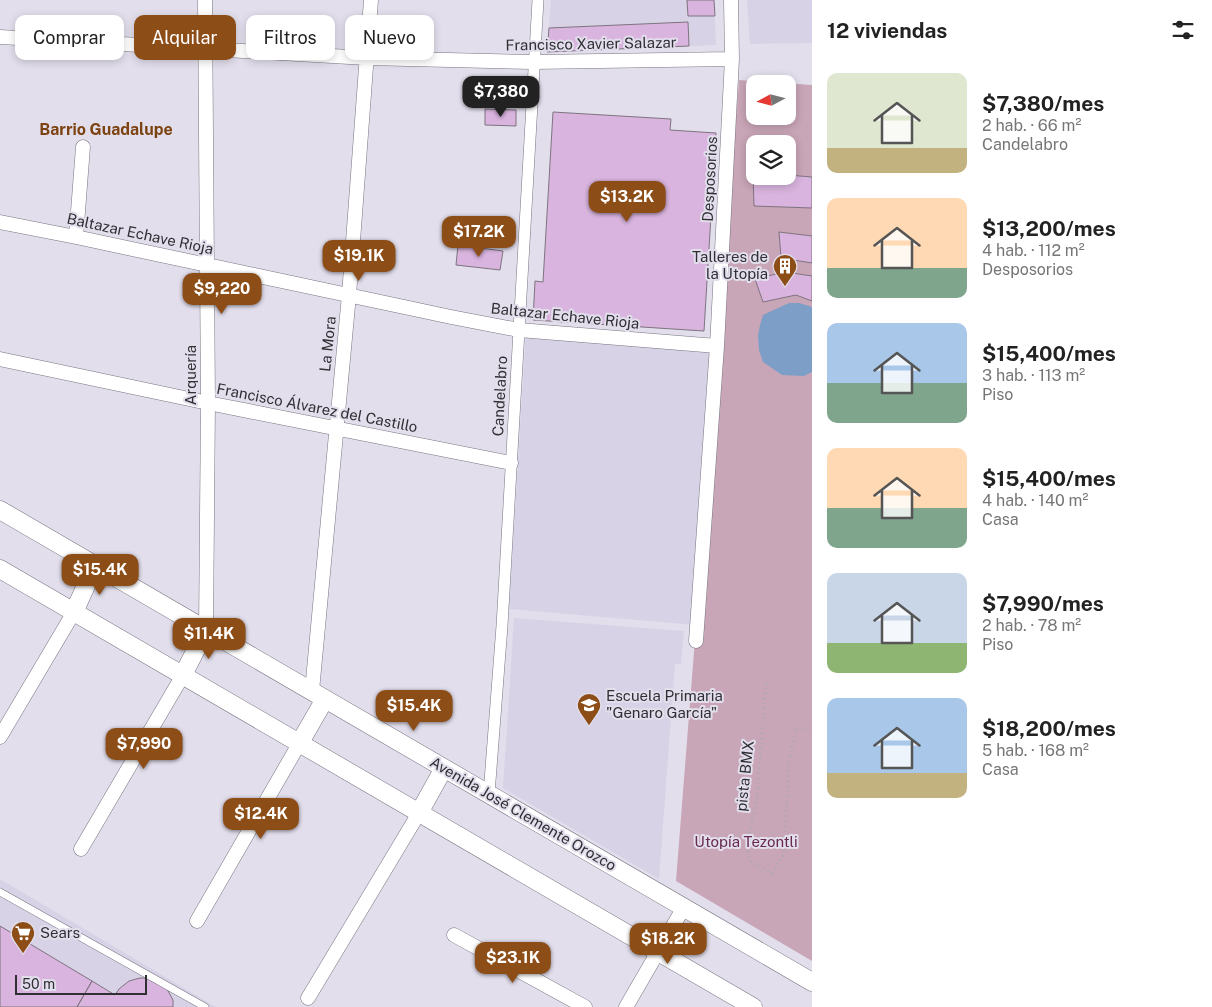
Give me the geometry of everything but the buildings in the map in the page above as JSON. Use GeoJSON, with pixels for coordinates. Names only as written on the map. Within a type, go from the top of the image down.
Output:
{"type":"FeatureCollection","features":[{"type":"Feature","properties":{"kind":"street","name":"Arquería"},"geometry":{"type":"LineString","coordinates":[[205,0],[205,15]]}},
{"type":"Feature","properties":{"kind":"street","name":"La Mora"},"geometry":{"type":"LineString","coordinates":[[370,15],[371,0]]}},
{"type":"Feature","properties":{"kind":"street","name":"Candelabro"},"geometry":{"type":"LineString","coordinates":[[489,794],[502,626],[538,0]]}},
{"type":"Feature","properties":{"kind":"street","name":"Desposorios"},"geometry":{"type":"LineString","coordinates":[[696,641],[717,353],[732,59],[731,0]]}},
{"type":"Feature","properties":{"kind":"street","name":"Francisco Xavier Salazar"},"geometry":{"type":"LineString","coordinates":[[0,37],[134,44]]}},
{"type":"Feature","properties":{"kind":"street","name":"Francisco Xavier Salazar"},"geometry":{"type":"LineString","coordinates":[[236,50],[345,57]]}},
{"type":"Feature","properties":{"kind":"street","name":"Francisco Xavier Salazar"},"geometry":{"type":"LineString","coordinates":[[434,60],[533,62],[732,59]]}},
{"type":"Feature","properties":{"kind":"street","name":"Arquería"},"geometry":{"type":"LineString","coordinates":[[205,60],[208,403],[206,630]]}},
{"type":"Feature","properties":{"kind":"street","name":"La Mora"},"geometry":{"type":"LineString","coordinates":[[319,695],[336,428],[349,295],[367,60]]}},
{"type":"Feature","properties":{"kind":"street"},"geometry":{"type":"LineString","coordinates":[[76,236],[83,147]]}},
{"type":"Feature","properties":{"kind":"street","name":"Baltazar Echave Rioja"},"geometry":{"type":"LineString","coordinates":[[0,222],[76,236],[519,330],[717,353]]}},
{"type":"Feature","properties":{"kind":"street","name":"Francisco Álvarez del Castillo"},"geometry":{"type":"LineString","coordinates":[[0,358],[208,403],[511,463]]}},
{"type":"Feature","properties":{"kind":"street","name":"Avenida José Clemente Orozco"},"geometry":{"type":"LineString","coordinates":[[0,510],[812,982]]}},
{"type":"Feature","properties":{"kind":"street"},"geometry":{"type":"LineString","coordinates":[[0,737],[74,612],[96,566]]}},
{"type":"Feature","properties":{"kind":"street"},"geometry":{"type":"LineString","coordinates":[[0,569],[753,1007]]}},
{"type":"Feature","properties":{"kind":"street"},"geometry":{"type":"LineString","coordinates":[[80,849],[183,675],[206,630]]}},
{"type":"Feature","properties":{"kind":"street"},"geometry":{"type":"LineString","coordinates":[[197,921],[299,744],[319,695]]}},
{"type":"Feature","properties":{"kind":"street"},"geometry":{"type":"LineString","coordinates":[[308,998],[444,768]]}},
{"type":"Feature","properties":{"kind":"street"},"geometry":{"type":"LineString","coordinates":[[626,1007],[684,907]]}},
{"type":"Feature","properties":{"kind":"street"},"geometry":{"type":"LineString","coordinates":[[454,935],[585,1007]]}},
{"type":"Feature","properties":{"kind":"lane"},"geometry":{"type":"LineString","coordinates":[[0,892],[205,1007]]}},
{"type":"Feature","properties":{"kind":"path","name":"pista BMX"},"geometry":{"type":"LineString","coordinates":[[766,683],[757,798],[746,848],[751,862],[772,873],[784,854],[789,760],[796,729],[812,728]]}},
{"type":"Feature","properties":{"kind":"shaded area"},"geometry":{"type":"Polygon","coordinates":[[[551,0],[714,0],[716,45],[547,52],[551,0]]]}},
{"type":"Feature","properties":{"kind":"shaded area"},"geometry":{"type":"Polygon","coordinates":[[[747,0],[812,0],[812,43],[750,44],[747,0]]]}},
{"type":"Feature","properties":{"kind":"shaded area"},"geometry":{"type":"Polygon","coordinates":[[[526,331],[717,347],[696,625],[509,609],[526,331]]]}},
{"type":"Feature","properties":{"kind":"shaded area","name":"Escuela Primaria \"Genaro García\""},"geometry":{"type":"Polygon","coordinates":[[[514,618],[684,631],[681,664],[675,664],[659,879],[503,788],[514,618]]]}},
{"type":"Feature","properties":{"kind":"shaded area"},"geometry":{"type":"Polygon","coordinates":[[[0,879],[216,1007],[0,1007],[0,879]]]}},
{"type":"Feature","properties":{"kind":"green space","name":"Utopía Tezontli"},"geometry":{"type":"Polygon","coordinates":[[[739,80],[746,80],[746,125],[796,125],[796,84],[812,85],[812,961],[676,881],[739,80]]]}},
{"type":"Feature","properties":{"kind":"water"},"geometry":{"type":"Polygon","coordinates":[[[789,303],[799,303],[812,307],[812,372],[804,376],[782,375],[763,362],[759,350],[758,336],[763,315],[789,303]]]}},
{"type":"Feature","properties":{"kind":"place","name":"Talleres de la Utopía"},"geometry":{"type":"Point","coordinates":[785,287]}},
{"type":"Feature","properties":{"kind":"place","name":"Escuela Primaria \"Genaro García\""},"geometry":{"type":"Point","coordinates":[589,726]}},
{"type":"Feature","properties":{"kind":"place","name":"Sears"},"geometry":{"type":"Point","coordinates":[23,954]}},
{"type":"Feature","properties":{"kind":"district","name":"Barrio Guadalupe"},"geometry":{"type":"Point","coordinates":[106,129]}}]}
